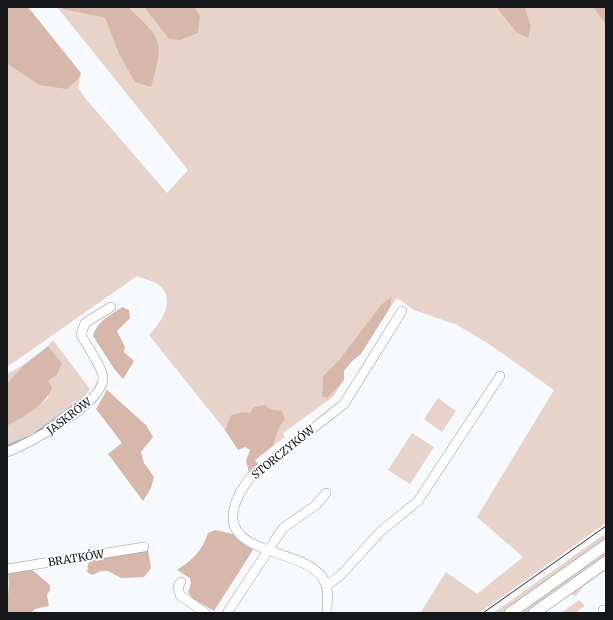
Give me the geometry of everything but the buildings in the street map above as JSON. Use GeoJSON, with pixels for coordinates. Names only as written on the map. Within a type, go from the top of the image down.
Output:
{"type":"FeatureCollection","features":[{"type":"Feature","properties":{"kind":"street","name":"JASKRÓW"},"geometry":{"type":"LineString","coordinates":[[7,452],[26,444],[47,432],[96,395],[102,385],[103,376],[81,335],[85,323],[110,307]]}},
{"type":"Feature","properties":{"kind":"street","name":"STORCZYKÓW"},"geometry":{"type":"LineString","coordinates":[[326,586],[323,578],[309,565],[247,541],[235,526],[234,510],[244,488],[259,470],[344,404],[402,311]]}},
{"type":"Feature","properties":{"kind":"street"},"geometry":{"type":"LineString","coordinates":[[327,613],[326,586],[340,575],[384,528],[418,501],[500,376]]}},
{"type":"Feature","properties":{"kind":"street"},"geometry":{"type":"LineString","coordinates":[[227,613],[283,528],[316,505],[326,494]]}},
{"type":"Feature","properties":{"kind":"street"},"geometry":{"type":"LineString","coordinates":[[510,613],[606,545]]}},
{"type":"Feature","properties":{"kind":"street","name":"BRATKÓW"},"geometry":{"type":"LineString","coordinates":[[7,569],[144,547]]}},
{"type":"Feature","properties":{"kind":"street"},"geometry":{"type":"LineString","coordinates":[[534,613],[606,562]]}},
{"type":"Feature","properties":{"kind":"street"},"geometry":{"type":"LineString","coordinates":[[181,582],[178,586],[180,595],[205,613]]}},
{"type":"Feature","properties":{"kind":"shaded area"},"geometry":{"type":"Polygon","coordinates":[[[7,7],[28,7],[81,73],[79,78],[67,89],[39,85],[7,64],[7,7]]]}},
{"type":"Feature","properties":{"kind":"shaded area"},"geometry":{"type":"Polygon","coordinates":[[[57,7],[105,18],[119,54],[150,30],[128,7],[144,7],[169,39],[199,16],[194,7],[496,7],[516,32],[531,26],[525,7],[593,7],[606,25],[606,523],[479,613],[420,613],[446,572],[477,594],[523,557],[477,517],[554,390],[489,344],[457,325],[414,310],[397,298],[391,306],[392,296],[340,359],[323,376],[322,397],[328,398],[344,380],[333,397],[283,433],[285,437],[273,446],[278,430],[285,419],[242,412],[231,415],[225,430],[149,335],[165,312],[167,298],[165,292],[158,284],[137,276],[7,367],[7,64],[39,85],[79,78],[81,73],[78,87],[85,98],[167,193],[188,170],[57,7]]]}},
{"type":"Feature","properties":{"kind":"shaded area"},"geometry":{"type":"Polygon","coordinates":[[[62,7],[128,7],[141,19],[157,39],[159,48],[158,59],[151,87],[135,82],[119,54],[105,18],[63,9],[62,7]]]}},
{"type":"Feature","properties":{"kind":"shaded area"},"geometry":{"type":"Polygon","coordinates":[[[144,7],[194,7],[200,16],[198,33],[180,40],[169,39],[144,7]]]}},
{"type":"Feature","properties":{"kind":"shaded area"},"geometry":{"type":"Polygon","coordinates":[[[496,7],[525,7],[531,26],[528,38],[516,32],[496,7]]]}},
{"type":"Feature","properties":{"kind":"shaded area"},"geometry":{"type":"Polygon","coordinates":[[[593,7],[606,7],[606,25],[593,7]]]}},
{"type":"Feature","properties":{"kind":"shaded area"},"geometry":{"type":"Polygon","coordinates":[[[392,296],[391,306],[361,354],[352,361],[344,371],[344,380],[328,398],[322,397],[323,376],[340,359],[381,305],[392,296]]]}},
{"type":"Feature","properties":{"kind":"shaded area"},"geometry":{"type":"Polygon","coordinates":[[[122,307],[129,310],[130,318],[117,331],[125,347],[124,352],[134,361],[123,379],[115,370],[93,336],[101,322],[122,307]]]}},
{"type":"Feature","properties":{"kind":"shaded area"},"geometry":{"type":"Polygon","coordinates":[[[53,340],[90,389],[74,407],[53,423],[29,437],[7,446],[7,426],[32,411],[48,398],[48,381],[57,375],[62,363],[48,346],[53,340]]]}},
{"type":"Feature","properties":{"kind":"shaded area"},"geometry":{"type":"Polygon","coordinates":[[[48,346],[62,363],[57,375],[48,381],[52,388],[39,406],[27,415],[7,426],[7,383],[25,364],[48,346]]]}},
{"type":"Feature","properties":{"kind":"shaded area"},"geometry":{"type":"Polygon","coordinates":[[[25,364],[7,383],[7,374],[25,364]]]}},
{"type":"Feature","properties":{"kind":"shaded area"},"geometry":{"type":"Polygon","coordinates":[[[107,390],[146,425],[153,437],[141,452],[144,463],[154,477],[151,488],[143,501],[108,454],[122,443],[96,409],[107,390]]]}},
{"type":"Feature","properties":{"kind":"shaded area"},"geometry":{"type":"Polygon","coordinates":[[[438,398],[456,411],[442,432],[424,419],[438,398]]]}},
{"type":"Feature","properties":{"kind":"shaded area"},"geometry":{"type":"Polygon","coordinates":[[[265,405],[270,409],[282,411],[285,419],[278,430],[273,446],[255,460],[258,464],[249,473],[246,461],[250,450],[245,447],[238,450],[225,430],[231,415],[242,412],[250,413],[254,407],[265,405]]]}},
{"type":"Feature","properties":{"kind":"shaded area"},"geometry":{"type":"Polygon","coordinates":[[[412,433],[434,447],[410,484],[388,470],[412,433]]]}},
{"type":"Feature","properties":{"kind":"shaded area"},"geometry":{"type":"Polygon","coordinates":[[[215,530],[233,534],[253,550],[214,611],[192,598],[188,592],[191,583],[190,578],[177,570],[200,550],[208,533],[215,530]]]}},
{"type":"Feature","properties":{"kind":"shaded area"},"geometry":{"type":"Polygon","coordinates":[[[606,533],[606,540],[503,613],[493,613],[606,533]]]}},
{"type":"Feature","properties":{"kind":"shaded area"},"geometry":{"type":"Polygon","coordinates":[[[148,550],[151,568],[144,577],[121,578],[108,571],[101,571],[92,575],[87,572],[89,560],[148,550]]]}},
{"type":"Feature","properties":{"kind":"shaded area"},"geometry":{"type":"Polygon","coordinates":[[[606,550],[606,557],[527,613],[517,613],[606,550]]]}},
{"type":"Feature","properties":{"kind":"shaded area"},"geometry":{"type":"Polygon","coordinates":[[[606,567],[606,570],[584,586],[576,596],[568,594],[606,567]]]}},
{"type":"Feature","properties":{"kind":"shaded area"},"geometry":{"type":"Polygon","coordinates":[[[31,569],[50,585],[50,590],[47,595],[49,606],[35,609],[31,613],[7,613],[9,583],[8,573],[31,569]]]}},
{"type":"Feature","properties":{"kind":"shaded area"},"geometry":{"type":"Polygon","coordinates":[[[579,600],[585,606],[575,613],[561,613],[579,600]]]}},
{"type":"Feature","properties":{"kind":"waterway"},"geometry":{"type":"LineString","coordinates":[[36,433],[81,400]]}},
{"type":"Feature","properties":{"kind":"waterway"},"geometry":{"type":"LineString","coordinates":[[7,446],[27,438]]}},
{"type":"Feature","properties":{"kind":"tram line"},"geometry":{"type":"LineString","coordinates":[[483,613],[606,526]]}}]}
